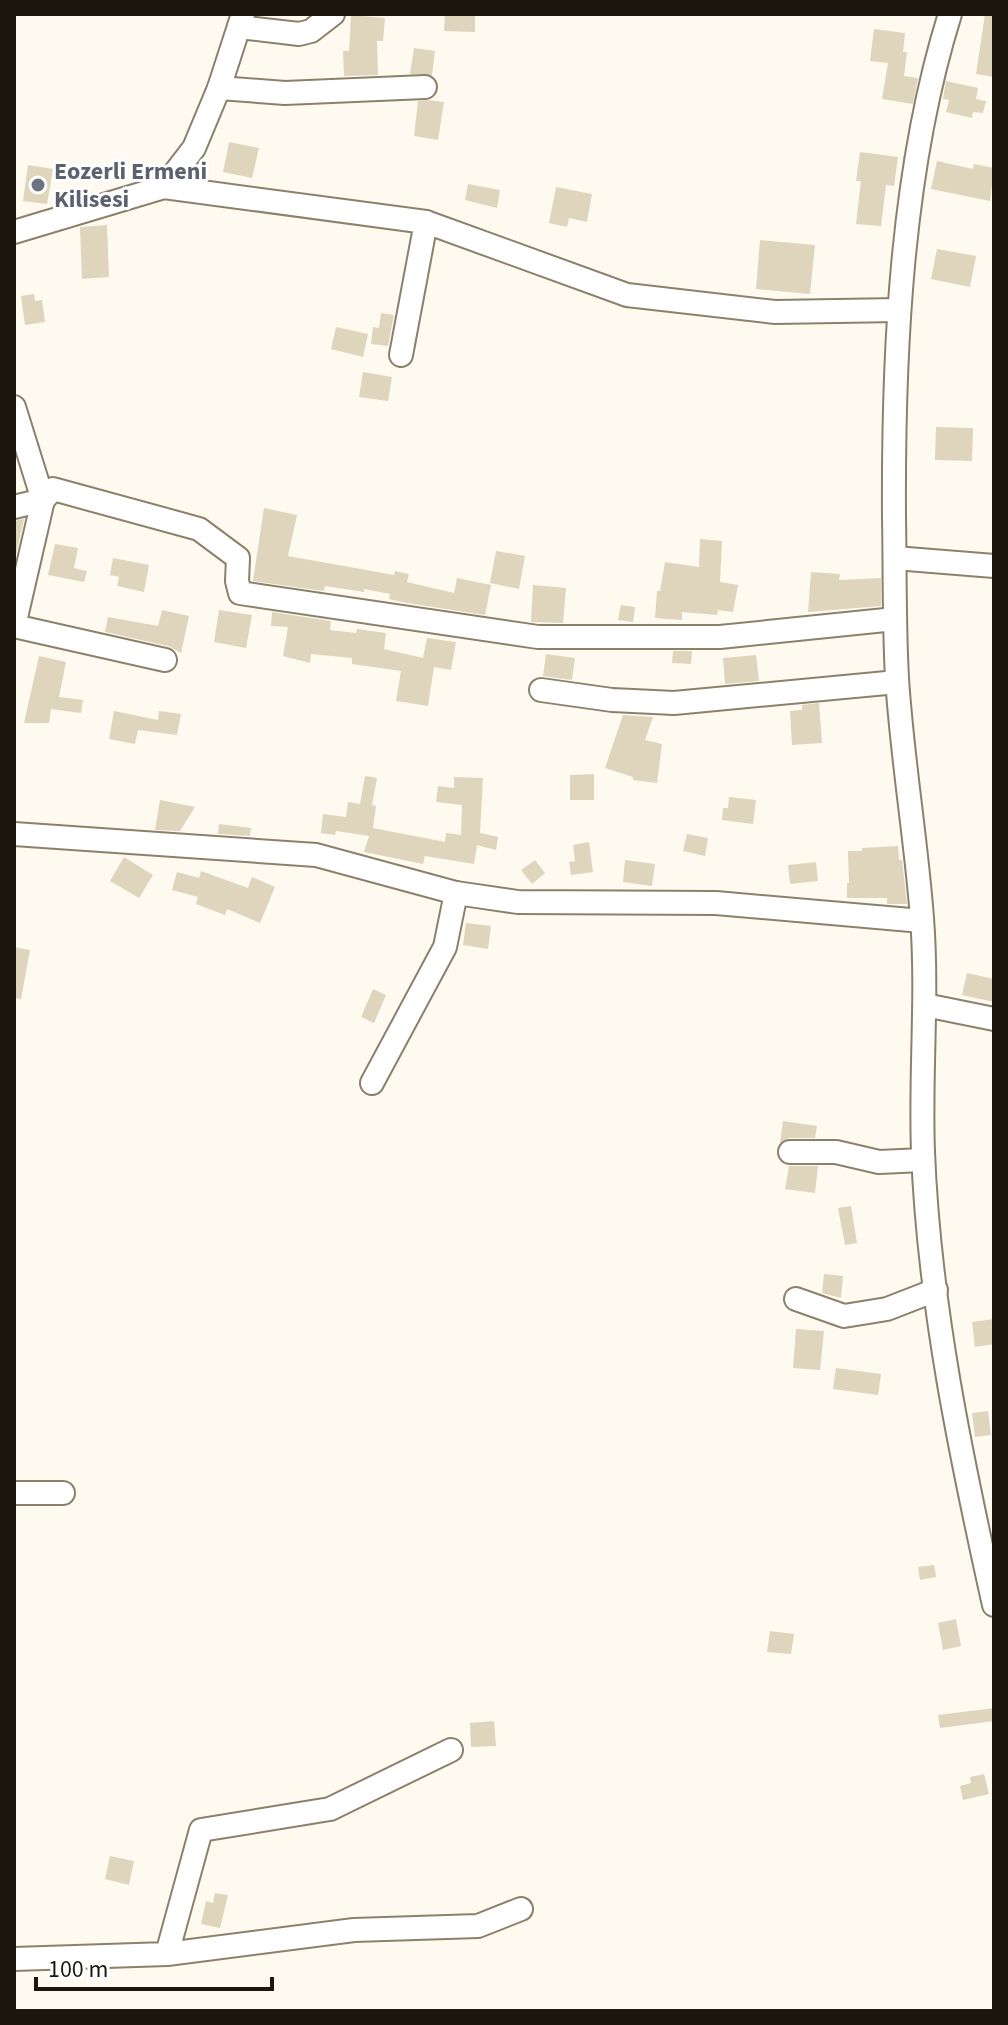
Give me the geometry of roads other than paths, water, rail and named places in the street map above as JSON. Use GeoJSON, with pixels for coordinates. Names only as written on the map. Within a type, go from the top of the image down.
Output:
{"type":"FeatureCollection","features":[{"type":"Feature","properties":{"kind":"street"},"geometry":{"type":"LineString","coordinates":[[164,187],[194,148],[219,88],[241,20],[299,34],[311,31],[333,14]]}},
{"type":"Feature","properties":{"kind":"street"},"geometry":{"type":"LineString","coordinates":[[950,14],[933,69],[913,191],[899,310],[894,431],[895,619],[897,682],[922,921],[925,1005],[923,1160],[936,1290],[964,1471],[994,1605]]}},
{"type":"Feature","properties":{"kind":"street"},"geometry":{"type":"LineString","coordinates":[[219,88],[285,93],[425,87]]}},
{"type":"Feature","properties":{"kind":"street"},"geometry":{"type":"LineString","coordinates":[[14,232],[164,187],[426,222],[627,295],[775,312],[899,310]]}},
{"type":"Feature","properties":{"kind":"street"},"geometry":{"type":"LineString","coordinates":[[401,355],[426,222]]}},
{"type":"Feature","properties":{"kind":"street"},"geometry":{"type":"LineString","coordinates":[[14,407],[43,500]]}},
{"type":"Feature","properties":{"kind":"street"},"geometry":{"type":"LineString","coordinates":[[165,660],[14,626],[43,500],[53,489],[199,529],[238,558],[240,593],[523,635],[720,637],[895,619]]}},
{"type":"Feature","properties":{"kind":"street"},"geometry":{"type":"LineString","coordinates":[[14,507],[43,500]]}},
{"type":"Feature","properties":{"kind":"street"},"geometry":{"type":"LineString","coordinates":[[895,558],[994,566]]}},
{"type":"Feature","properties":{"kind":"street"},"geometry":{"type":"LineString","coordinates":[[541,690],[612,700],[674,703],[897,682]]}},
{"type":"Feature","properties":{"kind":"street"},"geometry":{"type":"LineString","coordinates":[[14,834],[316,855],[456,893],[518,902],[716,903],[922,921]]}},
{"type":"Feature","properties":{"kind":"street"},"geometry":{"type":"LineString","coordinates":[[372,1083],[445,947],[456,893]]}},
{"type":"Feature","properties":{"kind":"street"},"geometry":{"type":"LineString","coordinates":[[925,1005],[994,1019]]}},
{"type":"Feature","properties":{"kind":"street"},"geometry":{"type":"LineString","coordinates":[[790,1152],[836,1152],[879,1162],[923,1160]]}},
{"type":"Feature","properties":{"kind":"street"},"geometry":{"type":"LineString","coordinates":[[796,1299],[844,1316],[887,1309],[936,1290]]}},
{"type":"Feature","properties":{"kind":"street"},"geometry":{"type":"LineString","coordinates":[[14,1493],[63,1493]]}},
{"type":"Feature","properties":{"kind":"street"},"geometry":{"type":"LineString","coordinates":[[167,1954],[201,1830],[330,1809],[451,1750]]}},
{"type":"Feature","properties":{"kind":"street"},"geometry":{"type":"LineString","coordinates":[[14,1959],[167,1954],[354,1930],[478,1926],[521,1909]]}},
{"type":"Feature","properties":{"kind":"place","name":"Eozerli Ermeni Kilisesi"},"geometry":{"type":"Point","coordinates":[38,185]}}]}
